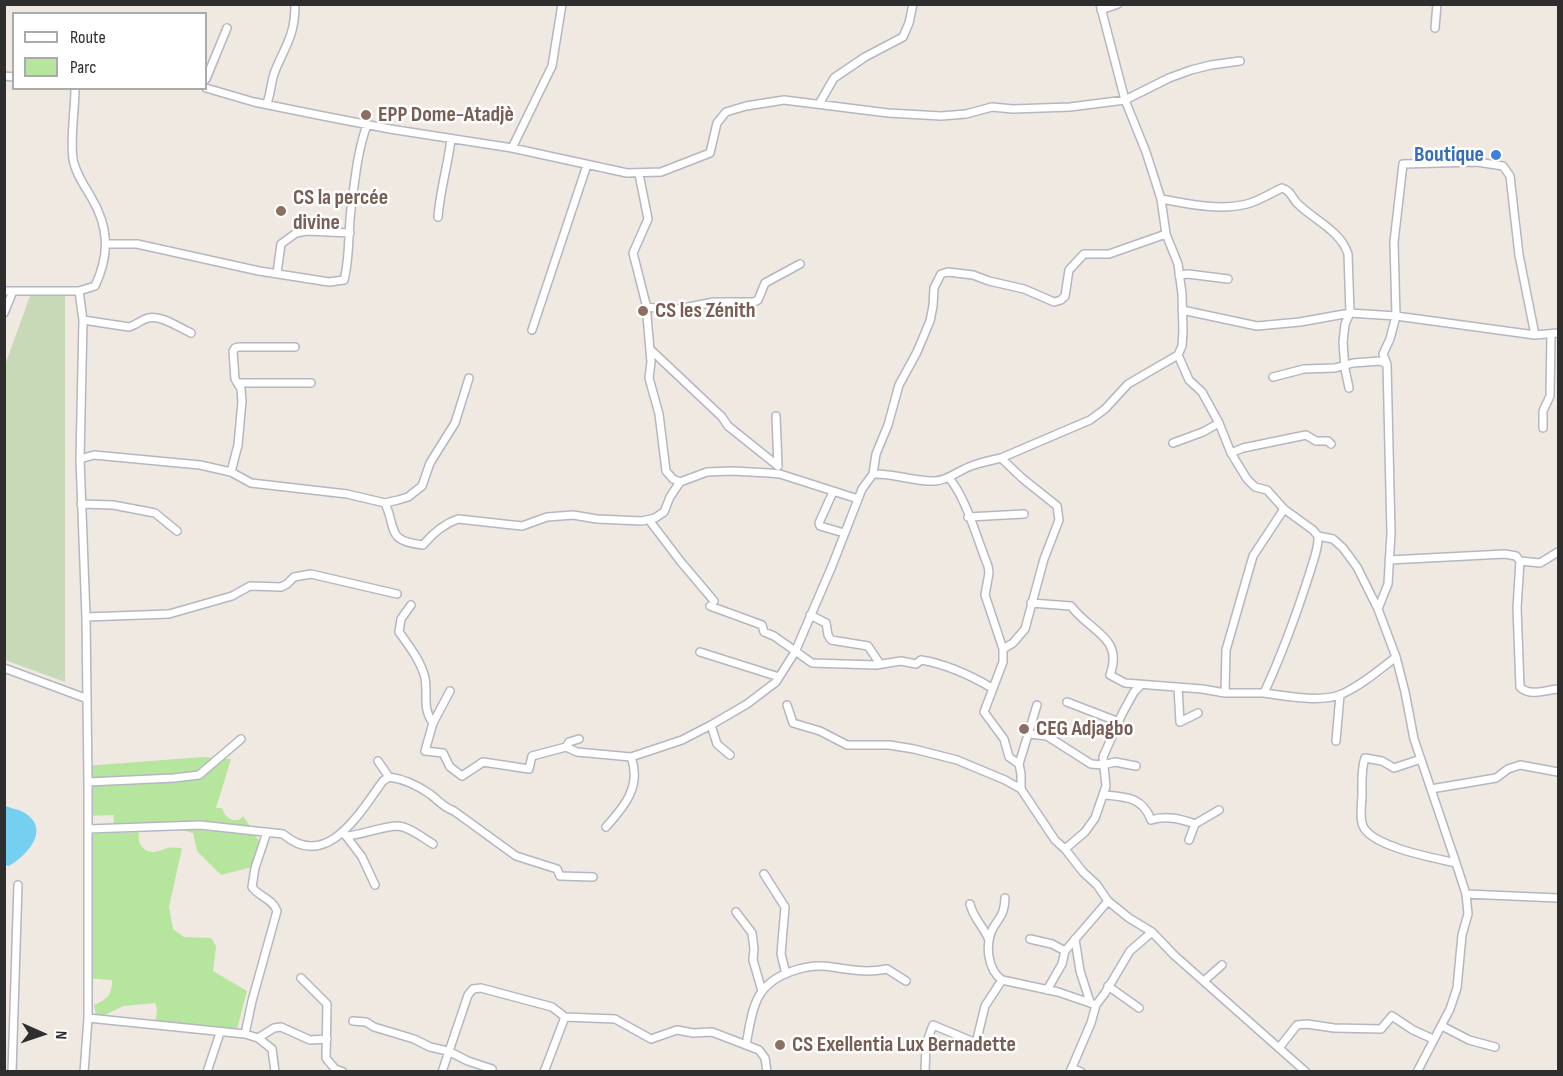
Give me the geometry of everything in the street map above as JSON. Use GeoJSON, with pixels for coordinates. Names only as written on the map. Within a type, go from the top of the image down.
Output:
{"type":"FeatureCollection","features":[{"type":"Feature","properties":{"kind":"street"},"geometry":{"type":"LineString","coordinates":[[267,103],[274,73],[295,23],[295,4]]}},
{"type":"Feature","properties":{"kind":"street"},"geometry":{"type":"LineString","coordinates":[[512,148],[552,66],[562,4]]}},
{"type":"Feature","properties":{"kind":"street"},"geometry":{"type":"LineString","coordinates":[[819,104],[834,78],[859,61],[903,37],[913,4]]}},
{"type":"Feature","properties":{"kind":"street"},"geometry":{"type":"LineString","coordinates":[[873,474],[923,481],[949,478],[971,466],[1002,458],[1090,420],[1105,409],[1128,384],[1178,355],[1182,346],[1182,310],[1178,264],[1166,234],[1161,199],[1146,152],[1125,100],[1101,7],[1118,4]]}},
{"type":"Feature","properties":{"kind":"street"},"geometry":{"type":"LineString","coordinates":[[1435,28],[1437,4]]}},
{"type":"Feature","properties":{"kind":"street"},"geometry":{"type":"LineString","coordinates":[[207,77],[227,28]]}},
{"type":"Feature","properties":{"kind":"street"},"geometry":{"type":"LineString","coordinates":[[207,88],[254,102],[367,125],[512,148],[639,174],[661,172],[710,153],[717,123],[726,112],[733,109],[784,100],[888,113],[948,116],[993,107],[1041,109],[1070,107],[1125,100],[1169,78],[1191,70],[1240,61]]}},
{"type":"Feature","properties":{"kind":"street"},"geometry":{"type":"LineString","coordinates":[[4,313],[9,291],[79,291],[95,286],[102,271],[106,256],[104,228],[96,205],[73,160],[75,90]]}},
{"type":"Feature","properties":{"kind":"street"},"geometry":{"type":"LineString","coordinates":[[106,244],[137,244],[249,269],[329,282],[344,280],[356,175],[362,139],[367,125]]}},
{"type":"Feature","properties":{"kind":"street"},"geometry":{"type":"LineString","coordinates":[[438,217],[451,138]]}},
{"type":"Feature","properties":{"kind":"street"},"geometry":{"type":"LineString","coordinates":[[1378,609],[1388,584],[1391,522],[1386,364],[1383,354],[1396,316],[1394,242],[1403,164],[1477,162],[1503,166],[1510,176],[1519,255],[1535,335]]}},
{"type":"Feature","properties":{"kind":"street"},"geometry":{"type":"LineString","coordinates":[[532,330],[587,165]]}},
{"type":"Feature","properties":{"kind":"street"},"geometry":{"type":"LineString","coordinates":[[639,174],[648,219],[634,246],[633,253],[646,307],[651,350],[649,378],[659,414],[669,498]]}},
{"type":"Feature","properties":{"kind":"street"},"geometry":{"type":"LineString","coordinates":[[1161,199],[1231,207],[1250,204],[1282,188],[1287,189],[1297,204],[1330,230],[1345,246],[1348,254],[1350,313],[1345,324],[1343,342],[1344,366],[1349,388]]}},
{"type":"Feature","properties":{"kind":"street"},"geometry":{"type":"LineString","coordinates":[[277,273],[281,244],[296,233],[321,231],[350,233]]}},
{"type":"Feature","properties":{"kind":"street"},"geometry":{"type":"LineString","coordinates":[[450,691],[433,723],[425,752],[443,753],[450,767],[462,776],[483,762],[529,768],[532,756],[566,747],[577,752],[631,757],[682,740],[747,704],[776,682],[795,652],[862,489],[873,474],[876,454],[888,425],[899,386],[926,330],[933,306],[934,288],[941,274],[948,272],[973,275],[1024,289],[1054,302],[1065,296],[1069,270],[1083,254],[1109,255],[1166,234]]}},
{"type":"Feature","properties":{"kind":"street"},"geometry":{"type":"LineString","coordinates":[[646,307],[673,310],[714,302],[754,302],[758,300],[765,283],[800,264]]}},
{"type":"Feature","properties":{"kind":"street"},"geometry":{"type":"LineString","coordinates":[[1179,275],[1228,279]]}},
{"type":"Feature","properties":{"kind":"street"},"geometry":{"type":"LineString","coordinates":[[79,291],[83,320],[80,459],[86,616],[85,698],[88,782],[88,1018],[84,1071]]}},
{"type":"Feature","properties":{"kind":"street"},"geometry":{"type":"LineString","coordinates":[[1182,310],[1257,326],[1300,322],[1350,313],[1396,316],[1535,335],[1555,333],[1550,396],[1543,411],[1544,428]]}},
{"type":"Feature","properties":{"kind":"street"},"geometry":{"type":"LineString","coordinates":[[83,320],[129,327],[145,318],[152,318],[165,320],[191,333]]}},
{"type":"Feature","properties":{"kind":"street"},"geometry":{"type":"LineString","coordinates":[[231,472],[241,422],[242,401],[235,379],[233,351],[235,348],[295,347]]}},
{"type":"Feature","properties":{"kind":"street"},"geometry":{"type":"LineString","coordinates":[[651,350],[722,417],[728,426],[778,466]]}},
{"type":"Feature","properties":{"kind":"street"},"geometry":{"type":"LineString","coordinates":[[1178,355],[1189,380],[1202,392],[1246,479],[1255,487],[1267,490],[1284,509],[1318,536],[1333,539],[1357,567],[1378,609],[1396,657],[1414,739],[1466,894],[1468,914],[1462,935],[1457,988],[1442,1026],[1417,1071]]}},
{"type":"Feature","properties":{"kind":"street"},"geometry":{"type":"LineString","coordinates":[[1273,377],[1304,369],[1344,366],[1353,363],[1380,361],[1386,364]]}},
{"type":"Feature","properties":{"kind":"street"},"geometry":{"type":"LineString","coordinates":[[80,459],[94,455],[200,465],[231,472],[251,483],[347,494],[385,503],[408,496],[422,486],[430,463],[454,423],[469,378]]}},
{"type":"Feature","properties":{"kind":"street"},"geometry":{"type":"LineString","coordinates":[[238,383],[311,383]]}},
{"type":"Feature","properties":{"kind":"street"},"geometry":{"type":"LineString","coordinates":[[776,416],[780,474]]}},
{"type":"Feature","properties":{"kind":"street"},"geometry":{"type":"LineString","coordinates":[[1173,443],[1203,432],[1219,423]]}},
{"type":"Feature","properties":{"kind":"street"},"geometry":{"type":"LineString","coordinates":[[1231,453],[1244,448],[1306,435],[1316,441],[1328,441],[1331,444]]}},
{"type":"Feature","properties":{"kind":"street"},"geometry":{"type":"LineString","coordinates":[[1002,458],[1022,478],[1052,500],[1060,512],[1044,559],[1025,629],[1013,643],[1003,649]]}},
{"type":"Feature","properties":{"kind":"street"},"geometry":{"type":"LineString","coordinates":[[385,503],[394,535],[402,541],[423,545],[432,533],[458,519],[522,526],[538,519],[556,516],[649,520],[664,512],[669,498],[681,482],[707,472],[780,474],[858,499]]}},
{"type":"Feature","properties":{"kind":"street"},"geometry":{"type":"LineString","coordinates":[[668,475],[681,482]]}},
{"type":"Feature","properties":{"kind":"street"},"geometry":{"type":"LineString","coordinates":[[949,478],[962,500],[988,566],[985,595],[1003,649],[1003,662],[984,712],[1004,739],[1009,757],[1018,764],[1021,789]]}},
{"type":"Feature","properties":{"kind":"street"},"geometry":{"type":"LineString","coordinates":[[834,492],[819,523],[820,526],[844,533]]}},
{"type":"Feature","properties":{"kind":"street"},"geometry":{"type":"LineString","coordinates":[[81,504],[113,505],[155,513],[177,531]]}},
{"type":"Feature","properties":{"kind":"street"},"geometry":{"type":"LineString","coordinates":[[1225,693],[1226,650],[1253,556],[1284,509]]}},
{"type":"Feature","properties":{"kind":"street"},"geometry":{"type":"LineString","coordinates":[[968,517],[1024,514]]}},
{"type":"Feature","properties":{"kind":"street"},"geometry":{"type":"LineString","coordinates":[[649,520],[712,603],[762,626],[764,632],[774,636],[812,663],[860,665],[901,661],[916,664],[921,660],[935,662],[950,670],[966,673],[992,688]]}},
{"type":"Feature","properties":{"kind":"street"},"geometry":{"type":"LineString","coordinates":[[1264,693],[1296,612],[1314,557],[1318,536]]}},
{"type":"Feature","properties":{"kind":"street"},"geometry":{"type":"LineString","coordinates":[[1520,561],[1540,563],[1558,552]]}},
{"type":"Feature","properties":{"kind":"street"},"geometry":{"type":"LineString","coordinates":[[1389,560],[1505,554],[1516,556],[1520,561],[1517,608],[1520,687],[1530,693],[1558,689]]}},
{"type":"Feature","properties":{"kind":"street"},"geometry":{"type":"LineString","coordinates":[[86,616],[169,614],[232,596],[250,586],[281,587],[294,577],[311,574],[398,594]]}},
{"type":"Feature","properties":{"kind":"street"},"geometry":{"type":"LineString","coordinates":[[1031,603],[1071,606],[1110,642],[1114,650],[1114,663],[1110,675],[1125,683],[1225,693],[1264,693],[1308,699],[1340,695],[1360,684],[1396,657]]}},
{"type":"Feature","properties":{"kind":"street"},"geometry":{"type":"LineString","coordinates":[[411,605],[401,619],[399,632],[425,677],[426,715],[433,723]]}},
{"type":"Feature","properties":{"kind":"street"},"geometry":{"type":"LineString","coordinates":[[810,615],[826,623],[831,640],[868,646],[880,664]]}},
{"type":"Feature","properties":{"kind":"street"},"geometry":{"type":"LineString","coordinates":[[700,652],[779,677]]}},
{"type":"Feature","properties":{"kind":"street"},"geometry":{"type":"LineString","coordinates":[[4,668],[85,698]]}},
{"type":"Feature","properties":{"kind":"street"},"geometry":{"type":"LineString","coordinates":[[1065,849],[1090,825],[1100,809],[1106,780],[1103,756],[1134,692],[1141,685]]}},
{"type":"Feature","properties":{"kind":"street"},"geometry":{"type":"LineString","coordinates":[[1178,687],[1180,722],[1198,713]]}},
{"type":"Feature","properties":{"kind":"street"},"geometry":{"type":"LineString","coordinates":[[1336,741],[1340,695]]}},
{"type":"Feature","properties":{"kind":"street"},"geometry":{"type":"LineString","coordinates":[[1067,702],[1119,722]]}},
{"type":"Feature","properties":{"kind":"street"},"geometry":{"type":"LineString","coordinates":[[788,705],[793,723],[820,731],[847,745],[889,745],[914,749],[957,760],[1021,789],[1054,840],[1097,885],[1108,901],[1129,918],[1152,932],[1174,955],[1306,1071]]}},
{"type":"Feature","properties":{"kind":"street"},"geometry":{"type":"LineString","coordinates":[[1018,764],[1037,705]]}},
{"type":"Feature","properties":{"kind":"street"},"geometry":{"type":"LineString","coordinates":[[711,725],[717,744],[730,755]]}},
{"type":"Feature","properties":{"kind":"street"},"geometry":{"type":"LineString","coordinates":[[1029,734],[1047,736],[1091,764],[1103,765],[1115,762],[1136,766]]}},
{"type":"Feature","properties":{"kind":"street"},"geometry":{"type":"LineString","coordinates":[[88,782],[199,775],[241,739]]}},
{"type":"Feature","properties":{"kind":"street"},"geometry":{"type":"LineString","coordinates":[[566,747],[568,742],[579,739]]}},
{"type":"Feature","properties":{"kind":"street"},"geometry":{"type":"LineString","coordinates":[[606,827],[633,790],[636,769],[631,757]]}},
{"type":"Feature","properties":{"kind":"street"},"geometry":{"type":"LineString","coordinates":[[1421,759],[1394,768],[1382,761],[1365,758],[1361,819],[1364,829],[1384,842],[1411,852],[1456,863]]}},
{"type":"Feature","properties":{"kind":"street"},"geometry":{"type":"LineString","coordinates":[[378,761],[389,777]]}},
{"type":"Feature","properties":{"kind":"street"},"geometry":{"type":"LineString","coordinates":[[1431,789],[1496,778],[1514,766],[1520,765],[1558,772]]}},
{"type":"Feature","properties":{"kind":"street"},"geometry":{"type":"LineString","coordinates":[[344,835],[383,781],[389,777],[404,779],[430,795],[442,806],[454,811],[516,856],[557,869],[560,876],[593,877]]}},
{"type":"Feature","properties":{"kind":"street"},"geometry":{"type":"LineString","coordinates":[[1104,795],[1125,797],[1143,805],[1151,820],[1175,818],[1195,824]]}},
{"type":"Feature","properties":{"kind":"street"},"geometry":{"type":"LineString","coordinates":[[1189,840],[1195,824],[1219,810]]}},
{"type":"Feature","properties":{"kind":"street"},"geometry":{"type":"LineString","coordinates":[[88,829],[200,825],[283,834],[292,842],[316,847],[330,843],[344,835],[399,826],[407,828],[433,844]]}},
{"type":"Feature","properties":{"kind":"street"},"geometry":{"type":"LineString","coordinates":[[245,1034],[277,911],[274,904],[252,887],[255,868],[267,831]]}},
{"type":"Feature","properties":{"kind":"street"},"geometry":{"type":"LineString","coordinates":[[344,835],[362,857],[375,885]]}},
{"type":"Feature","properties":{"kind":"street"},"geometry":{"type":"LineString","coordinates":[[764,874],[784,907],[781,954],[786,974]]}},
{"type":"Feature","properties":{"kind":"street"},"geometry":{"type":"LineString","coordinates":[[12,1071],[18,885]]}},
{"type":"Feature","properties":{"kind":"street"},"geometry":{"type":"LineString","coordinates":[[1466,894],[1558,898]]}},
{"type":"Feature","properties":{"kind":"street"},"geometry":{"type":"LineString","coordinates":[[989,940],[1003,914],[1005,898]]}},
{"type":"Feature","properties":{"kind":"street"},"geometry":{"type":"LineString","coordinates":[[1047,990],[1062,964],[1065,951],[1108,901]]}},
{"type":"Feature","properties":{"kind":"street"},"geometry":{"type":"LineString","coordinates":[[970,904],[971,911],[989,940],[993,969],[1002,980],[1070,995],[1093,1003]]}},
{"type":"Feature","properties":{"kind":"street"},"geometry":{"type":"LineString","coordinates":[[736,912],[752,933],[753,960],[762,991]]}},
{"type":"Feature","properties":{"kind":"street"},"geometry":{"type":"LineString","coordinates":[[1093,1003],[1105,993],[1130,951],[1152,932]]}},
{"type":"Feature","properties":{"kind":"street"},"geometry":{"type":"LineString","coordinates":[[1030,939],[1052,944],[1065,951]]}},
{"type":"Feature","properties":{"kind":"street"},"geometry":{"type":"LineString","coordinates":[[1075,939],[1080,970],[1093,1003],[1091,1023],[1071,1070],[1081,1071]]}},
{"type":"Feature","properties":{"kind":"street"},"geometry":{"type":"LineString","coordinates":[[1205,980],[1222,965]]}},
{"type":"Feature","properties":{"kind":"street"},"geometry":{"type":"LineString","coordinates":[[746,1045],[754,1007],[762,991],[799,967],[831,967],[868,972],[887,969],[906,981]]}},
{"type":"Feature","properties":{"kind":"street"},"geometry":{"type":"LineString","coordinates":[[301,978],[327,1004],[326,1058],[335,1069],[343,1071]]}},
{"type":"Feature","properties":{"kind":"street"},"geometry":{"type":"LineString","coordinates":[[926,1071],[926,1044],[933,1025],[974,1042],[977,1039],[985,1006],[1002,980]]}},
{"type":"Feature","properties":{"kind":"street"},"geometry":{"type":"LineString","coordinates":[[1108,986],[1138,1008]]}},
{"type":"Feature","properties":{"kind":"street"},"geometry":{"type":"LineString","coordinates":[[442,1071],[468,995],[473,989],[481,988],[552,1007],[565,1017],[615,1019],[651,1039],[677,1030],[693,1033],[712,1032],[759,1050],[765,1058],[767,1071]]}},
{"type":"Feature","properties":{"kind":"street"},"geometry":{"type":"LineString","coordinates":[[1279,1048],[1297,1025],[1381,1029],[1392,1016],[1413,1030],[1433,1039]]}},
{"type":"Feature","properties":{"kind":"street"},"geometry":{"type":"LineString","coordinates":[[544,1071],[565,1017]]}},
{"type":"Feature","properties":{"kind":"street"},"geometry":{"type":"LineString","coordinates":[[88,1018],[245,1034],[258,1038],[272,1050],[275,1071]]}},
{"type":"Feature","properties":{"kind":"street"},"geometry":{"type":"LineString","coordinates":[[353,1021],[366,1022],[430,1047],[448,1051],[492,1069],[491,1071]]}},
{"type":"Feature","properties":{"kind":"street"},"geometry":{"type":"LineString","coordinates":[[1442,1026],[1470,1040],[1495,1047]]}},
{"type":"Feature","properties":{"kind":"street"},"geometry":{"type":"LineString","coordinates":[[258,1038],[274,1028],[281,1027],[310,1040],[327,1039]]}},
{"type":"Feature","properties":{"kind":"street"},"geometry":{"type":"LineString","coordinates":[[207,1071],[220,1033]]}},
{"type":"Feature","properties":{"kind":"green space"},"geometry":{"type":"Polygon","coordinates":[[[30,296],[65,296],[65,682],[5,660],[5,365],[30,296]]]}},
{"type":"Feature","properties":{"kind":"green space"},"geometry":{"type":"Polygon","coordinates":[[[203,757],[231,759],[216,808],[222,808],[225,815],[232,820],[239,820],[243,816],[254,832],[261,846],[252,867],[221,875],[197,851],[193,833],[170,827],[113,828],[114,815],[84,816],[85,766],[203,757]]]}},
{"type":"Feature","properties":{"kind":"green space"},"geometry":{"type":"Polygon","coordinates":[[[139,832],[140,843],[150,852],[182,848],[169,907],[173,929],[184,937],[211,938],[216,946],[213,971],[247,991],[236,1033],[155,1026],[157,1009],[155,1003],[123,1006],[103,1016],[96,1016],[94,1005],[108,996],[112,980],[87,978],[85,837],[90,834],[139,832]]]}},
{"type":"Feature","properties":{"kind":"water"},"geometry":{"type":"Polygon","coordinates":[[[5,806],[23,812],[32,818],[36,826],[34,841],[23,855],[9,866],[5,865],[5,806]]]}},
{"type":"Feature","properties":{"kind":"place","name":"EPP Dome-Atadjè"},"geometry":{"type":"Point","coordinates":[366,115]}},
{"type":"Feature","properties":{"kind":"place","name":"Boutique"},"geometry":{"type":"Point","coordinates":[1496,155]}},
{"type":"Feature","properties":{"kind":"place","name":"CS la percée divine"},"geometry":{"type":"Point","coordinates":[281,211]}},
{"type":"Feature","properties":{"kind":"place","name":"CS les Zénith"},"geometry":{"type":"Point","coordinates":[643,311]}},
{"type":"Feature","properties":{"kind":"place","name":"CEG Adjagbo"},"geometry":{"type":"Point","coordinates":[1024,729]}},
{"type":"Feature","properties":{"kind":"place","name":"CS Exellentia Lux Bernadette"},"geometry":{"type":"Point","coordinates":[780,1045]}}]}
